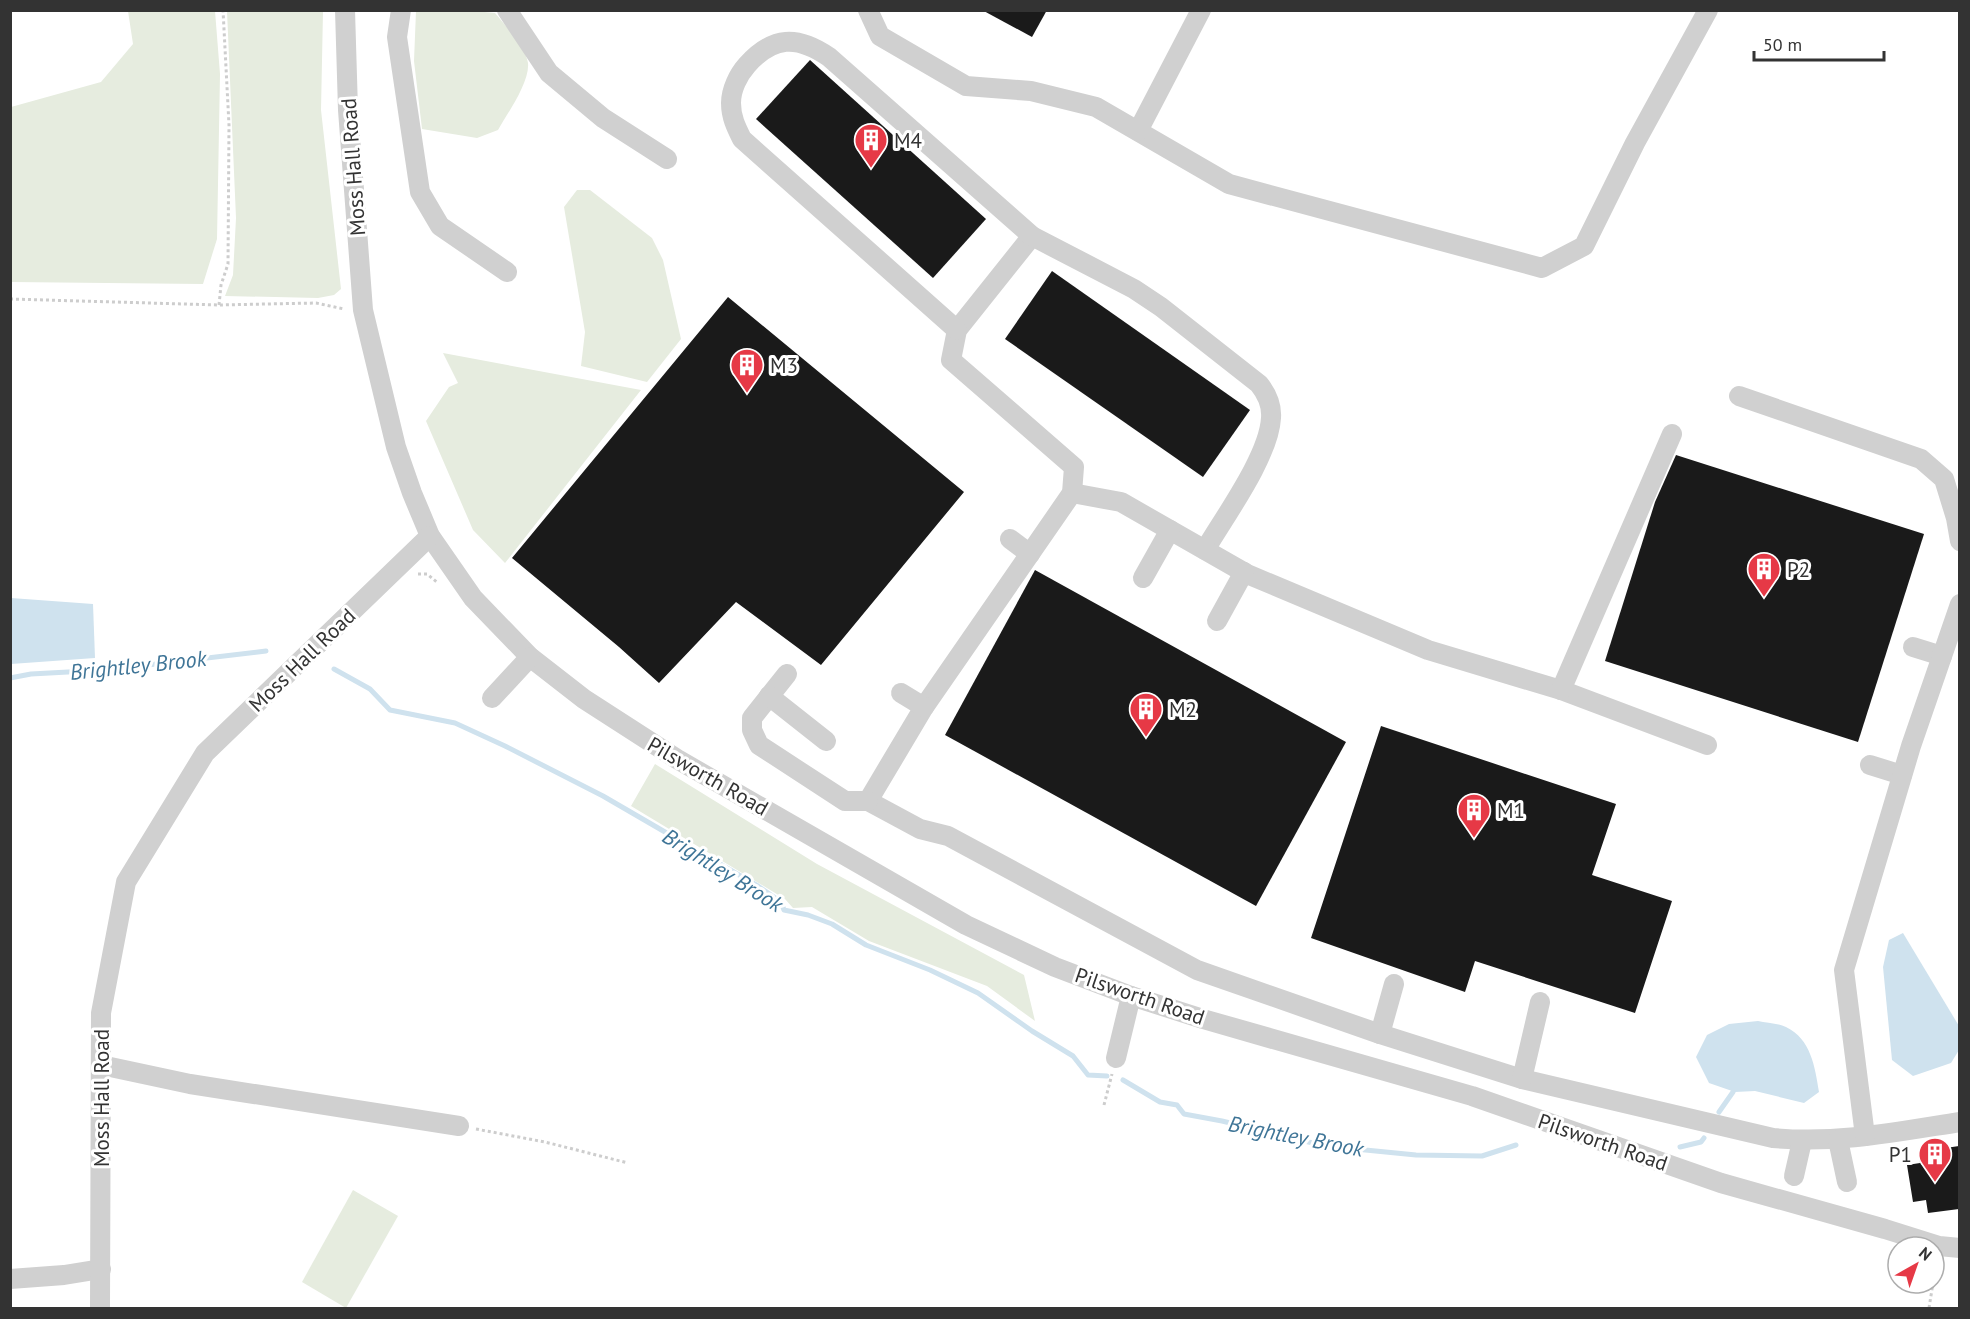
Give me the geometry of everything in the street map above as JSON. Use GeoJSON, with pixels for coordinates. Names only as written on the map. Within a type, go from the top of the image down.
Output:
{"type":"FeatureCollection","features":[{"type":"Feature","properties":{"kind":"street","name":"Moss Hall Road"},"geometry":{"type":"LineString","coordinates":[[100,1308],[101,1013],[126,882],[205,753],[430,536],[396,447],[363,310],[348,110],[345,10]]}},
{"type":"Feature","properties":{"kind":"street"},"geometry":{"type":"LineString","coordinates":[[401,10],[398,37],[420,192],[441,226],[507,272]]}},
{"type":"Feature","properties":{"kind":"street"},"geometry":{"type":"LineString","coordinates":[[507,10],[549,73],[603,118],[667,159]]}},
{"type":"Feature","properties":{"kind":"street"},"geometry":{"type":"LineString","coordinates":[[868,10],[880,36],[966,86],[1031,91],[1096,107],[1229,184],[1542,268],[1584,246],[1635,143],[1708,10]]}},
{"type":"Feature","properties":{"kind":"street"},"geometry":{"type":"LineString","coordinates":[[1138,131],[1201,10]]}},
{"type":"Feature","properties":{"kind":"street"},"geometry":{"type":"LineString","coordinates":[[957,330],[742,139],[733,120],[730,102],[734,85],[755,56],[769,45],[782,41],[813,46],[850,75],[1032,236],[1134,290],[1161,307],[1259,384],[1270,404],[1271,417],[1263,450],[1204,550]]}},
{"type":"Feature","properties":{"kind":"street"},"geometry":{"type":"LineString","coordinates":[[868,801],[924,707],[1072,493],[1074,467],[951,360],[957,330],[1032,236]]}},
{"type":"Feature","properties":{"kind":"street"},"geometry":{"type":"LineString","coordinates":[[1739,396],[1921,459],[1944,479],[1956,518],[1959,542]]}},
{"type":"Feature","properties":{"kind":"street"},"geometry":{"type":"LineString","coordinates":[[1561,690],[1672,434]]}},
{"type":"Feature","properties":{"kind":"street"},"geometry":{"type":"LineString","coordinates":[[1072,493],[1120,502],[1244,572],[1428,650],[1561,690],[1707,745]]}},
{"type":"Feature","properties":{"kind":"street"},"geometry":{"type":"LineString","coordinates":[[1143,578],[1170,530]]}},
{"type":"Feature","properties":{"kind":"street","name":"Pilsworth Road"},"geometry":{"type":"LineString","coordinates":[[430,536],[473,598],[530,657],[584,699],[639,736],[966,924],[1055,967],[1131,996],[1472,1096],[1721,1183],[1938,1246],[1959,1248]]}},
{"type":"Feature","properties":{"kind":"street"},"geometry":{"type":"LineString","coordinates":[[1010,539],[1030,554]]}},
{"type":"Feature","properties":{"kind":"street"},"geometry":{"type":"LineString","coordinates":[[1218,621],[1244,572]]}},
{"type":"Feature","properties":{"kind":"street"},"geometry":{"type":"LineString","coordinates":[[1864,1136],[1844,970],[1902,775],[1959,604]]}},
{"type":"Feature","properties":{"kind":"street"},"geometry":{"type":"LineString","coordinates":[[1913,647],[1942,656]]}},
{"type":"Feature","properties":{"kind":"street"},"geometry":{"type":"LineString","coordinates":[[492,698],[530,657]]}},
{"type":"Feature","properties":{"kind":"street"},"geometry":{"type":"LineString","coordinates":[[787,674],[752,718],[752,730],[759,745],[845,801],[868,801],[920,829],[948,836],[1197,970],[1380,1034],[1522,1079],[1773,1138],[1802,1141],[1838,1140],[1959,1122]]}},
{"type":"Feature","properties":{"kind":"street"},"geometry":{"type":"LineString","coordinates":[[901,693],[924,707]]}},
{"type":"Feature","properties":{"kind":"street"},"geometry":{"type":"LineString","coordinates":[[769,696],[826,741]]}},
{"type":"Feature","properties":{"kind":"street"},"geometry":{"type":"LineString","coordinates":[[1870,765],[1902,775]]}},
{"type":"Feature","properties":{"kind":"street"},"geometry":{"type":"LineString","coordinates":[[1380,1034],[1394,984]]}},
{"type":"Feature","properties":{"kind":"street"},"geometry":{"type":"LineString","coordinates":[[1116,1058],[1131,996]]}},
{"type":"Feature","properties":{"kind":"street"},"geometry":{"type":"LineString","coordinates":[[1522,1079],[1540,1002]]}},
{"type":"Feature","properties":{"kind":"street"},"geometry":{"type":"LineString","coordinates":[[101,1065],[190,1084],[459,1126]]}},
{"type":"Feature","properties":{"kind":"street"},"geometry":{"type":"LineString","coordinates":[[1838,1140],[1846,1182]]}},
{"type":"Feature","properties":{"kind":"street"},"geometry":{"type":"LineString","coordinates":[[1794,1176],[1802,1141]]}},
{"type":"Feature","properties":{"kind":"street"},"geometry":{"type":"LineString","coordinates":[[10,1279],[64,1275],[101,1269]]}},
{"type":"Feature","properties":{"kind":"path"},"geometry":{"type":"LineString","coordinates":[[219,305],[221,285],[228,264],[229,125],[223,10]]}},
{"type":"Feature","properties":{"kind":"path"},"geometry":{"type":"LineString","coordinates":[[10,299],[219,305],[316,303],[350,310],[363,310]]}},
{"type":"Feature","properties":{"kind":"path"},"geometry":{"type":"LineString","coordinates":[[398,568],[408,578],[418,574],[427,574],[443,589]]}},
{"type":"Feature","properties":{"kind":"path"},"geometry":{"type":"LineString","coordinates":[[1104,1105],[1116,1058]]}},
{"type":"Feature","properties":{"kind":"path"},"geometry":{"type":"LineString","coordinates":[[459,1126],[545,1142],[628,1163]]}},
{"type":"Feature","properties":{"kind":"shaded area"},"geometry":{"type":"Polygon","coordinates":[[[128,11],[215,11],[220,74],[217,239],[203,284],[11,282],[11,107],[101,82],[133,44],[128,11]]]}},
{"type":"Feature","properties":{"kind":"shaded area"},"geometry":{"type":"Polygon","coordinates":[[[227,11],[323,11],[321,110],[341,289],[334,295],[318,298],[225,296],[233,275],[236,218],[227,11]]]}},
{"type":"Feature","properties":{"kind":"shaded area"},"geometry":{"type":"Polygon","coordinates":[[[416,11],[495,13],[519,44],[528,63],[528,71],[517,98],[498,130],[477,138],[422,129],[414,61],[416,11]]]}},
{"type":"Feature","properties":{"kind":"shaded area"},"geometry":{"type":"Polygon","coordinates":[[[577,190],[590,190],[652,238],[663,260],[681,339],[647,382],[581,366],[585,332],[564,207],[577,190]]]}},
{"type":"Feature","properties":{"kind":"shaded area"},"geometry":{"type":"Polygon","coordinates":[[[443,353],[641,390],[505,563],[473,530],[426,421],[449,387],[458,383],[443,353]]]}},
{"type":"Feature","properties":{"kind":"shaded area"},"geometry":{"type":"Polygon","coordinates":[[[655,764],[817,864],[1024,975],[1035,1021],[987,986],[869,941],[812,907],[793,908],[785,899],[631,806],[655,764]]]}},
{"type":"Feature","properties":{"kind":"shaded area"},"geometry":{"type":"Polygon","coordinates":[[[353,1190],[398,1216],[346,1308],[302,1282],[353,1190]]]}},
{"type":"Feature","properties":{"kind":"water"},"geometry":{"type":"Polygon","coordinates":[[[11,598],[93,604],[95,658],[11,664],[11,598]]]}},
{"type":"Feature","properties":{"kind":"water"},"geometry":{"type":"Polygon","coordinates":[[[1903,933],[1959,1026],[1959,1050],[1951,1063],[1913,1076],[1892,1060],[1883,967],[1889,940],[1903,933]]]}},
{"type":"Feature","properties":{"kind":"water"},"geometry":{"type":"Polygon","coordinates":[[[1758,1021],[1786,1027],[1794,1032],[1806,1046],[1813,1064],[1819,1092],[1804,1103],[1755,1091],[1735,1092],[1709,1083],[1696,1057],[1707,1035],[1729,1024],[1758,1021]]]}},
{"type":"Feature","properties":{"kind":"building"},"geometry":{"type":"Polygon","coordinates":[[[982,10],[1047,10],[1032,37],[982,10]]]}},
{"type":"Feature","properties":{"kind":"building","name":"M4"},"geometry":{"type":"Polygon","coordinates":[[[810,60],[986,219],[933,278],[756,119],[810,60]]]}},
{"type":"Feature","properties":{"kind":"building"},"geometry":{"type":"Polygon","coordinates":[[[1052,271],[1250,410],[1203,477],[1005,339],[1052,271]]]}},
{"type":"Feature","properties":{"kind":"building","name":"M3"},"geometry":{"type":"Polygon","coordinates":[[[728,297],[964,492],[821,665],[736,602],[659,683],[512,558],[728,297]]]}},
{"type":"Feature","properties":{"kind":"building","name":"P2"},"geometry":{"type":"Polygon","coordinates":[[[1676,455],[1924,534],[1858,742],[1605,661],[1655,502],[1676,455]]]}},
{"type":"Feature","properties":{"kind":"building","name":"M2"},"geometry":{"type":"Polygon","coordinates":[[[1035,570],[1346,742],[1256,906],[945,735],[1035,570]]]}},
{"type":"Feature","properties":{"kind":"building","name":"M1"},"geometry":{"type":"Polygon","coordinates":[[[1381,726],[1616,804],[1592,875],[1672,901],[1635,1013],[1475,961],[1465,992],[1311,938],[1381,726]]]}},
{"type":"Feature","properties":{"kind":"building","name":"P1"},"geometry":{"type":"Polygon","coordinates":[[[1959,1146],[1959,1209],[1928,1213],[1926,1200],[1913,1202],[1907,1165],[1920,1163],[1919,1152],[1959,1146]]]}},
{"type":"Feature","properties":{"kind":"waterway","name":"Brightley Brook"},"geometry":{"type":"LineString","coordinates":[[10,678],[31,674],[105,670],[266,651]]}},
{"type":"Feature","properties":{"kind":"waterway","name":"Brightley Brook"},"geometry":{"type":"LineString","coordinates":[[334,669],[370,689],[390,710],[455,723],[603,796],[758,886],[781,902],[784,910],[808,915],[832,924],[866,945],[930,970],[978,993],[1032,1031],[1073,1056],[1088,1075],[1107,1076]]}},
{"type":"Feature","properties":{"kind":"waterway","name":"Brightley Brook"},"geometry":{"type":"LineString","coordinates":[[1123,1080],[1160,1102],[1177,1105],[1184,1114],[1325,1146],[1416,1155],[1482,1156],[1516,1145]]}},
{"type":"Feature","properties":{"kind":"waterway","name":"Brightley Brook"},"geometry":{"type":"LineString","coordinates":[[1719,1112],[1733,1092]]}},
{"type":"Feature","properties":{"kind":"waterway","name":"Brightley Brook"},"geometry":{"type":"LineString","coordinates":[[1680,1147],[1701,1142],[1704,1138]]}},
{"type":"Feature","properties":{"kind":"place","name":"M4"},"geometry":{"type":"Point","coordinates":[871,169]}},
{"type":"Feature","properties":{"kind":"place","name":"M3"},"geometry":{"type":"Point","coordinates":[747,394]}},
{"type":"Feature","properties":{"kind":"place","name":"P2"},"geometry":{"type":"Point","coordinates":[1764,598]}},
{"type":"Feature","properties":{"kind":"place","name":"M2"},"geometry":{"type":"Point","coordinates":[1146,738]}},
{"type":"Feature","properties":{"kind":"place","name":"M1"},"geometry":{"type":"Point","coordinates":[1474,839]}},
{"type":"Feature","properties":{"kind":"place","name":"P1"},"geometry":{"type":"Point","coordinates":[1935,1183]}}]}
